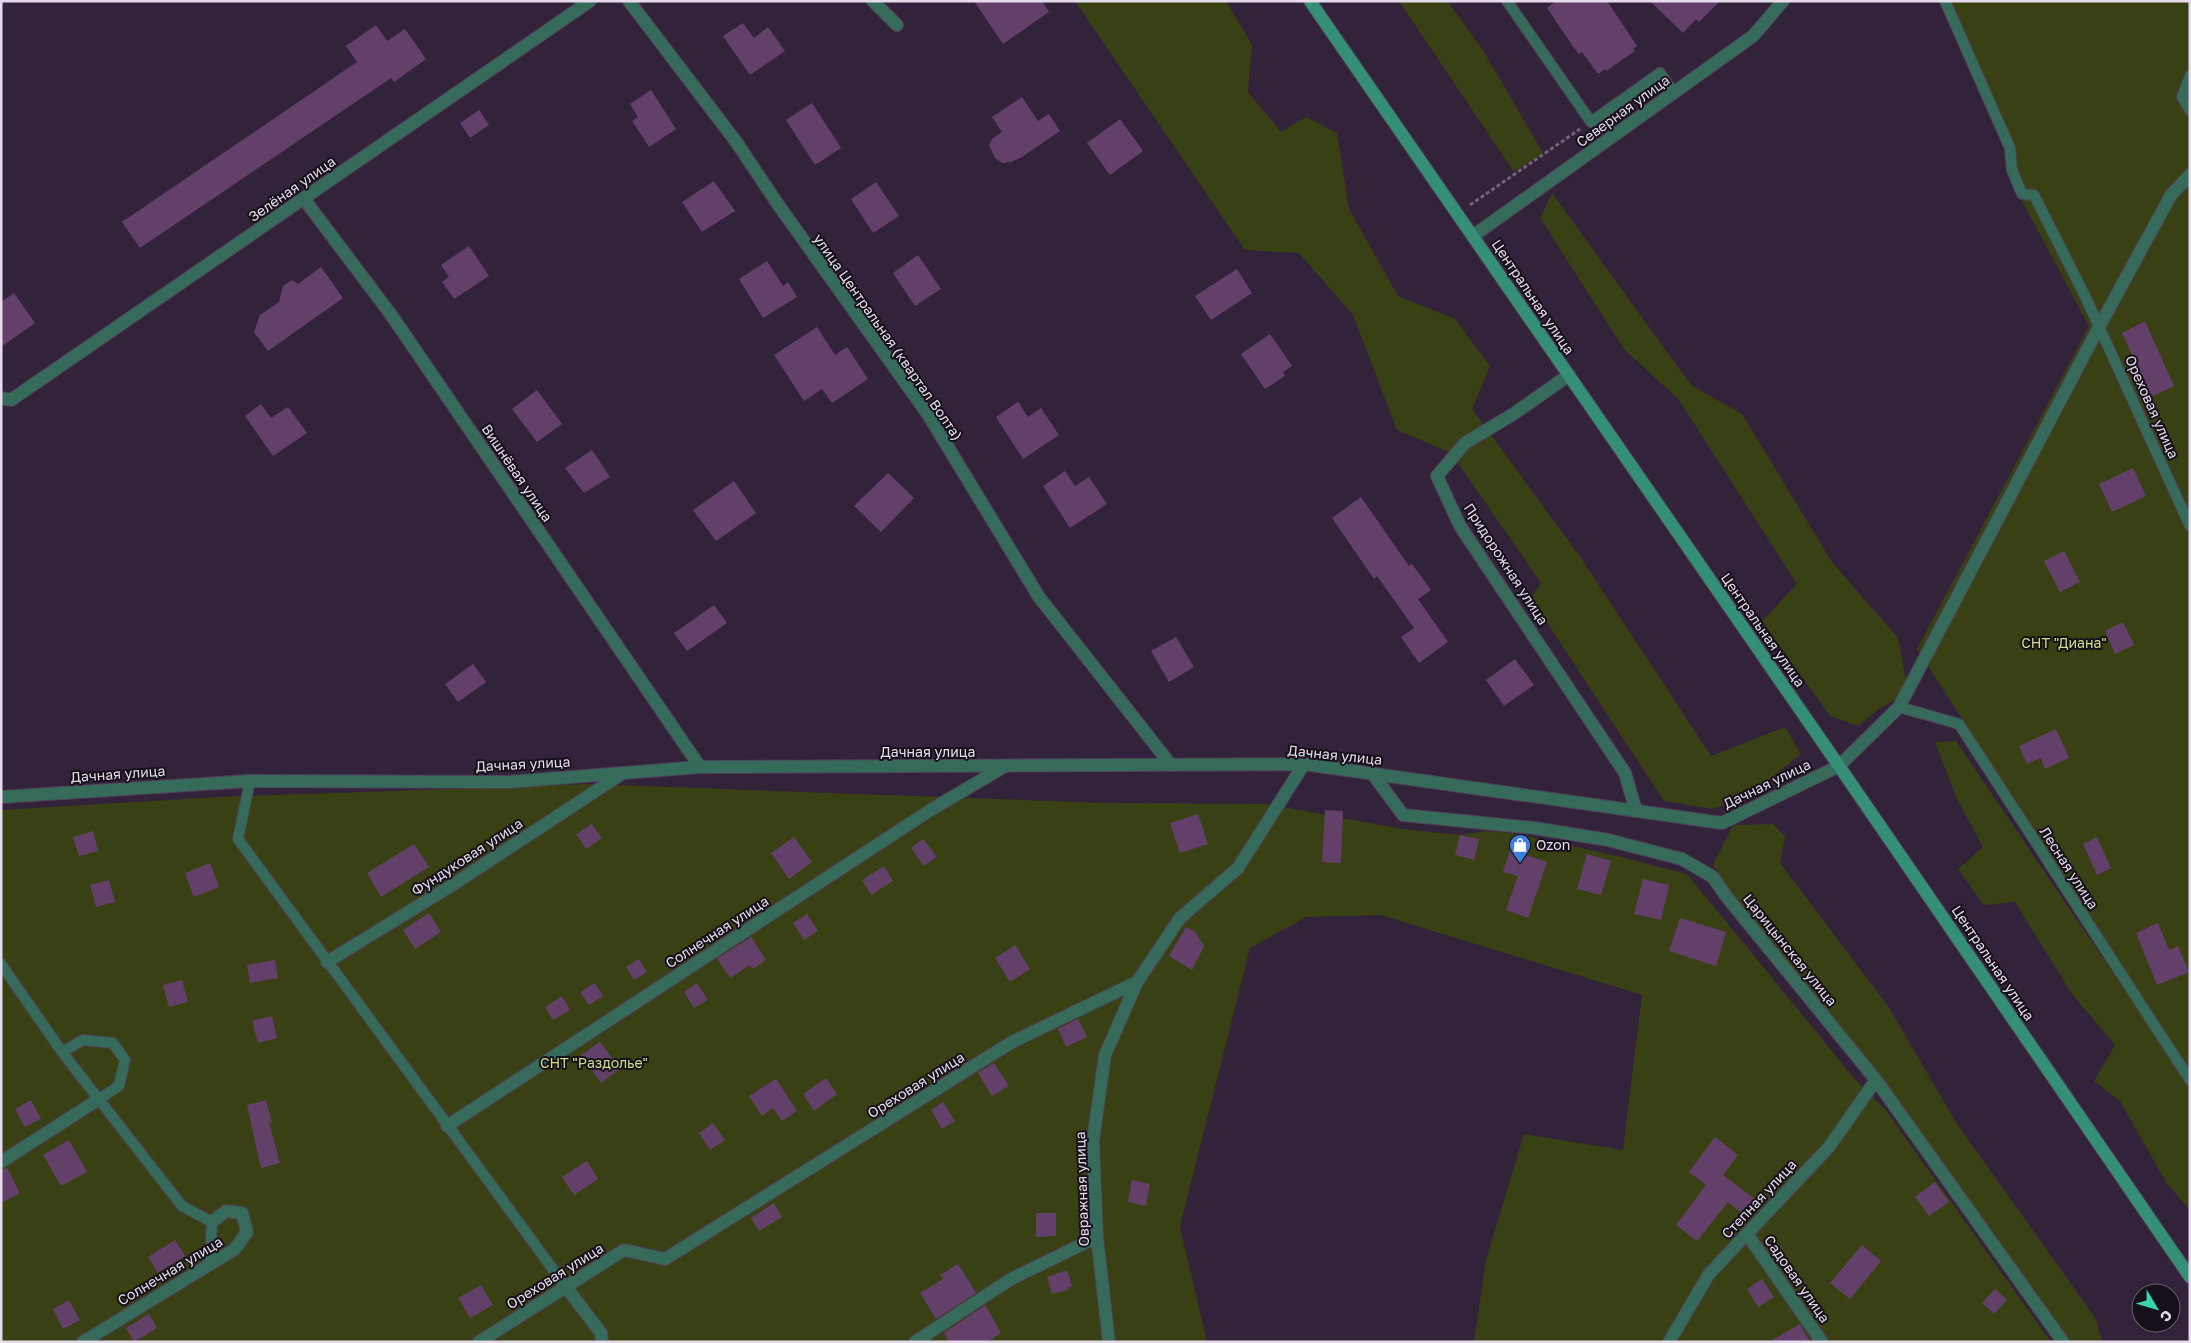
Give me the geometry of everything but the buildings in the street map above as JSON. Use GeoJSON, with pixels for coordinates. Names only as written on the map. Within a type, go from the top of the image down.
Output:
{"type":"FeatureCollection","features":[{"type":"Feature","properties":{"kind":"street","name":"Зелёная улица"},"geometry":{"type":"LineString","coordinates":[[6,399],[304,199],[590,1]]}},
{"type":"Feature","properties":{"kind":"street","name":"улица Центральная (квартал Волта)"},"geometry":{"type":"LineString","coordinates":[[629,1],[738,143],[803,241],[929,416],[1039,597],[1171,765]]}},
{"type":"Feature","properties":{"kind":"street"},"geometry":{"type":"LineString","coordinates":[[874,1],[897,25]]}},
{"type":"Feature","properties":{"kind":"street","name":"Центральная улица"},"geometry":{"type":"LineString","coordinates":[[1310,1],[2190,1277]]}},
{"type":"Feature","properties":{"kind":"street","name":"Северная улица"},"geometry":{"type":"LineString","coordinates":[[1473,236],[1753,36],[1782,1]]}},
{"type":"Feature","properties":{"kind":"street","name":"Дачная улица"},"geometry":{"type":"LineString","coordinates":[[1,797],[250,781],[508,782],[700,768],[1304,764],[1722,823],[1839,766],[1899,707],[2099,327],[2171,195],[2190,175]]}},
{"type":"Feature","properties":{"kind":"street","name":"Вишнёвая улица"},"geometry":{"type":"LineString","coordinates":[[304,199],[392,316],[700,768]]}},
{"type":"Feature","properties":{"kind":"street","name":"Придорожная улица"},"geometry":{"type":"LineString","coordinates":[[1569,375],[1516,413],[1464,444],[1437,476],[1460,526],[1625,772],[1636,811]]}},
{"type":"Feature","properties":{"kind":"street"},"geometry":{"type":"LineString","coordinates":[[1137,982],[1180,918],[1238,868],[1304,764]]}},
{"type":"Feature","properties":{"kind":"street","name":"Солнечная улица"},"geometry":{"type":"LineString","coordinates":[[447,1126],[929,811],[1005,766]]}},
{"type":"Feature","properties":{"kind":"street","name":"Фундуковая улица"},"geometry":{"type":"LineString","coordinates":[[327,962],[454,884],[622,773]]}},
{"type":"Feature","properties":{"kind":"street","name":"Царицынская улица"},"geometry":{"type":"LineString","coordinates":[[1372,773],[1402,815],[1534,828],[1608,840],[1682,859],[1713,877],[1726,896],[1876,1080],[2063,1342]]}},
{"type":"Feature","properties":{"kind":"street","name":"Овражная улица"},"geometry":{"type":"LineString","coordinates":[[1109,1342],[1098,1237],[1093,1141],[1105,1055],[1137,982]]}},
{"type":"Feature","properties":{"kind":"street","name":"Ореховая улица"},"geometry":{"type":"LineString","coordinates":[[479,1342],[624,1250],[665,1259],[1012,1042],[1137,982]]}},
{"type":"Feature","properties":{"kind":"street","name":"Степная улица"},"geometry":{"type":"LineString","coordinates":[[1669,1342],[1709,1274],[1829,1147],[1876,1080]]}},
{"type":"Feature","properties":{"kind":"street"},"geometry":{"type":"LineString","coordinates":[[1,1162],[99,1099]]}},
{"type":"Feature","properties":{"kind":"street","name":"Солнечная улица"},"geometry":{"type":"LineString","coordinates":[[83,1342],[235,1249],[247,1232],[242,1214],[226,1211],[212,1222]]}},
{"type":"Feature","properties":{"kind":"street","name":"Садовая улица"},"geometry":{"type":"LineString","coordinates":[[1747,1234],[1822,1342]]}},
{"type":"Feature","properties":{"kind":"street"},"geometry":{"type":"LineString","coordinates":[[915,1342],[1011,1279],[1098,1237]]}},
{"type":"Feature","properties":{"kind":"street"},"geometry":{"type":"LineString","coordinates":[[566,1287],[601,1333],[602,1342]]}},
{"type":"Feature","properties":{"kind":"lane"},"geometry":{"type":"LineString","coordinates":[[1506,1],[1590,122],[1660,73],[1674,93]]}},
{"type":"Feature","properties":{"kind":"lane","name":"Ореховая улица"},"geometry":{"type":"LineString","coordinates":[[1945,1],[2010,148],[2012,170],[2022,194],[2034,195],[2099,327],[2190,526]]}},
{"type":"Feature","properties":{"kind":"lane"},"geometry":{"type":"LineString","coordinates":[[2190,76],[2182,97],[2190,110]]}},
{"type":"Feature","properties":{"kind":"lane","name":"Лесная улица"},"geometry":{"type":"LineString","coordinates":[[1899,707],[1959,724],[2190,1080]]}},
{"type":"Feature","properties":{"kind":"lane"},"geometry":{"type":"LineString","coordinates":[[250,781],[238,839],[566,1287]]}},
{"type":"Feature","properties":{"kind":"lane"},"geometry":{"type":"LineString","coordinates":[[1,964],[62,1052],[182,1206],[212,1222],[210,1263]]}},
{"type":"Feature","properties":{"kind":"lane"},"geometry":{"type":"LineString","coordinates":[[62,1052],[83,1040],[113,1043],[125,1060],[119,1086],[99,1099]]}},
{"type":"Feature","properties":{"kind":"path"},"geometry":{"type":"LineString","coordinates":[[1458,214],[1590,122]]}},
{"type":"Feature","properties":{"kind":"green space"},"geometry":{"type":"Polygon","coordinates":[[[1075,1],[1226,1],[1252,45],[1248,92],[1281,132],[1306,117],[1337,133],[1349,209],[1398,296],[1455,319],[1490,366],[1472,409],[1581,558],[1711,756],[1785,727],[1801,754],[1749,796],[1713,809],[1664,801],[1531,598],[1541,583],[1451,453],[1397,430],[1353,315],[1299,253],[1245,250],[1075,1]]]}},
{"type":"Feature","properties":{"kind":"green space"},"geometry":{"type":"Polygon","coordinates":[[[1399,1],[1447,1],[1483,50],[1543,153],[1514,172],[1399,1]]]}},
{"type":"Feature","properties":{"kind":"green space","name":"СНТ \"Диана\""},"geometry":{"type":"Polygon","coordinates":[[[1942,1],[2190,1],[2190,1072],[1917,649],[2089,326],[2007,173],[2007,150],[1942,1]]]}},
{"type":"Feature","properties":{"kind":"green space"},"geometry":{"type":"Polygon","coordinates":[[[1552,193],[1691,385],[1742,414],[1832,562],[1898,638],[1907,685],[1901,697],[1880,708],[1858,726],[1830,716],[1762,621],[1797,584],[1679,400],[1624,349],[1540,218],[1552,193]]]}},
{"type":"Feature","properties":{"kind":"green space"},"geometry":{"type":"Polygon","coordinates":[[[1956,741],[2190,1087],[2190,1210],[2167,1184],[2120,1101],[2094,1081],[2115,1045],[2072,994],[2015,902],[1984,905],[1958,869],[1983,847],[1957,799],[1935,742],[1956,741]]]}},
{"type":"Feature","properties":{"kind":"green space","name":"СНТ \"Раздолье\""},"geometry":{"type":"Polygon","coordinates":[[[589,784],[1103,803],[1266,804],[1402,829],[1460,835],[1486,831],[1512,833],[1687,874],[1854,1078],[1885,1109],[2051,1342],[1474,1342],[1486,1260],[1524,1134],[1623,1150],[1642,995],[1381,915],[1306,917],[1250,948],[1180,1227],[1207,1342],[1,1342],[1,810],[219,797],[589,784]]]}},
{"type":"Feature","properties":{"kind":"green space"},"geometry":{"type":"Polygon","coordinates":[[[1773,824],[1785,837],[1780,863],[1888,1006],[1957,1124],[2096,1319],[2102,1342],[2064,1342],[1814,995],[1739,904],[1713,865],[1733,825],[1773,824]]]}},
{"type":"Feature","properties":{"kind":"place","name":"Ozon"},"geometry":{"type":"Point","coordinates":[1520,864]}}]}
